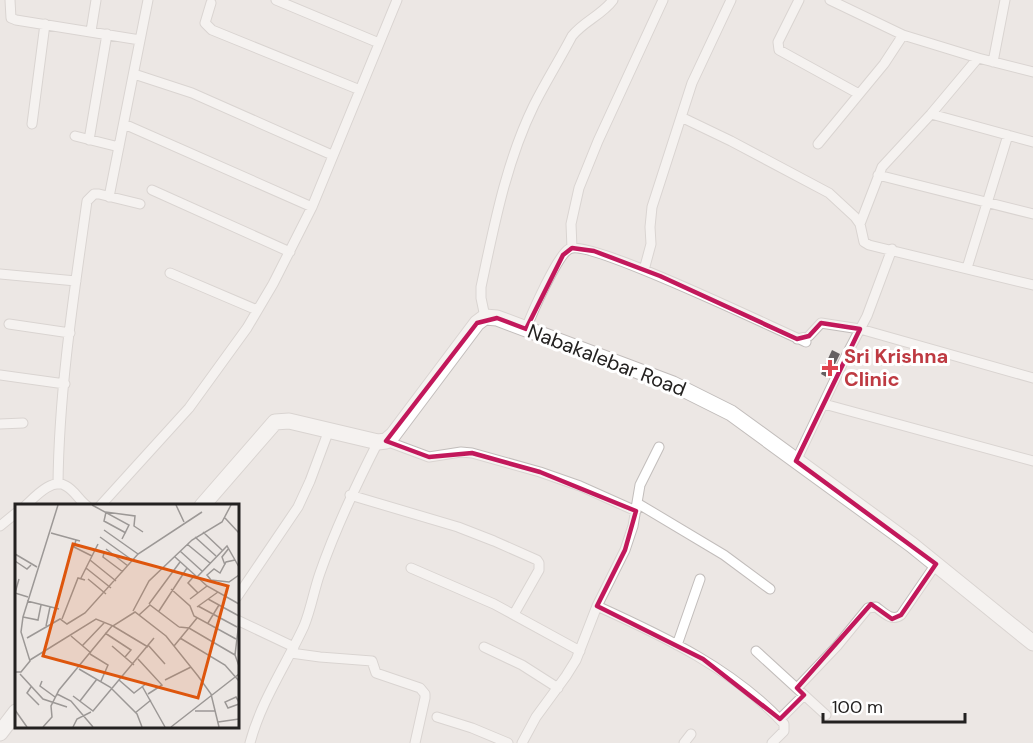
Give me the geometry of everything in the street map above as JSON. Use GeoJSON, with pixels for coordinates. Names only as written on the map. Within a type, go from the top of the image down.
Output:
{"type":"FeatureCollection","features":[{"type":"Feature","properties":{"kind":"main road","name":"Nabakalebar Road"},"geometry":{"type":"LineString","coordinates":[[485,317],[497,318],[526,328],[673,384],[731,413],[936,564],[1033,643]]}},
{"type":"Feature","properties":{"kind":"main road"},"geometry":{"type":"LineString","coordinates":[[204,504],[275,422],[290,421],[382,441],[477,323],[485,317]]}},
{"type":"Feature","properties":{"kind":"main road"},"geometry":{"type":"LineString","coordinates":[[0,733],[15,713]]}},
{"type":"Feature","properties":{"kind":"street"},"geometry":{"type":"LineString","coordinates":[[10,0],[11,18],[140,40]]}},
{"type":"Feature","properties":{"kind":"street"},"geometry":{"type":"LineString","coordinates":[[92,31],[96,0]]}},
{"type":"Feature","properties":{"kind":"street"},"geometry":{"type":"LineString","coordinates":[[109,197],[148,0]]}},
{"type":"Feature","properties":{"kind":"street"},"geometry":{"type":"LineString","coordinates":[[276,0],[379,43]]}},
{"type":"Feature","properties":{"kind":"street"},"geometry":{"type":"LineString","coordinates":[[485,317],[481,298],[482,287],[496,218],[516,150],[534,106],[572,36],[579,27],[613,0]]}},
{"type":"Feature","properties":{"kind":"street"},"geometry":{"type":"LineString","coordinates":[[572,248],[572,224],[579,188],[598,141],[663,0]]}},
{"type":"Feature","properties":{"kind":"street"},"geometry":{"type":"LineString","coordinates":[[644,270],[651,244],[652,207],[692,83],[731,0]]}},
{"type":"Feature","properties":{"kind":"street"},"geometry":{"type":"LineString","coordinates":[[799,0],[778,42],[779,50],[859,94]]}},
{"type":"Feature","properties":{"kind":"street"},"geometry":{"type":"LineString","coordinates":[[830,0],[903,34],[978,58],[1033,72]]}},
{"type":"Feature","properties":{"kind":"street"},"geometry":{"type":"LineString","coordinates":[[993,62],[1005,0]]}},
{"type":"Feature","properties":{"kind":"street"},"geometry":{"type":"LineString","coordinates":[[102,504],[189,408],[247,328],[290,252],[312,207],[395,1]]}},
{"type":"Feature","properties":{"kind":"street"},"geometry":{"type":"LineString","coordinates":[[211,3],[205,23],[212,30],[360,90]]}},
{"type":"Feature","properties":{"kind":"street"},"geometry":{"type":"LineString","coordinates":[[32,124],[45,24]]}},
{"type":"Feature","properties":{"kind":"street"},"geometry":{"type":"LineString","coordinates":[[89,140],[107,34]]}},
{"type":"Feature","properties":{"kind":"street"},"geometry":{"type":"LineString","coordinates":[[818,144],[884,64],[903,34]]}},
{"type":"Feature","properties":{"kind":"street"},"geometry":{"type":"LineString","coordinates":[[860,224],[878,176],[888,159],[931,114],[978,58]]}},
{"type":"Feature","properties":{"kind":"street"},"geometry":{"type":"LineString","coordinates":[[134,74],[192,93],[332,155]]}},
{"type":"Feature","properties":{"kind":"street"},"geometry":{"type":"LineString","coordinates":[[931,114],[1033,142]]}},
{"type":"Feature","properties":{"kind":"street"},"geometry":{"type":"LineString","coordinates":[[681,117],[817,186],[838,201],[860,224],[864,242],[869,245],[1033,285]]}},
{"type":"Feature","properties":{"kind":"street"},"geometry":{"type":"LineString","coordinates":[[124,124],[312,207]]}},
{"type":"Feature","properties":{"kind":"street"},"geometry":{"type":"LineString","coordinates":[[967,268],[1008,135]]}},
{"type":"Feature","properties":{"kind":"street"},"geometry":{"type":"LineString","coordinates":[[75,136],[119,147]]}},
{"type":"Feature","properties":{"kind":"street"},"geometry":{"type":"LineString","coordinates":[[878,176],[1033,214]]}},
{"type":"Feature","properties":{"kind":"street"},"geometry":{"type":"LineString","coordinates":[[152,190],[290,252]]}},
{"type":"Feature","properties":{"kind":"street"},"geometry":{"type":"LineString","coordinates":[[58,484],[70,333],[87,201],[94,194],[140,204]]}},
{"type":"Feature","properties":{"kind":"street"},"geometry":{"type":"LineString","coordinates":[[526,328],[563,255],[572,248],[579,247],[644,270],[801,340],[809,336],[820,323],[860,328],[1033,378]]}},
{"type":"Feature","properties":{"kind":"street"},"geometry":{"type":"LineString","coordinates":[[796,461],[874,300],[892,249]]}},
{"type":"Feature","properties":{"kind":"street"},"geometry":{"type":"LineString","coordinates":[[170,273],[257,310]]}},
{"type":"Feature","properties":{"kind":"street"},"geometry":{"type":"LineString","coordinates":[[0,274],[76,281]]}},
{"type":"Feature","properties":{"kind":"street"},"geometry":{"type":"LineString","coordinates":[[9,324],[70,333]]}},
{"type":"Feature","properties":{"kind":"street"},"geometry":{"type":"LineString","coordinates":[[0,375],[65,384]]}},
{"type":"Feature","properties":{"kind":"street"},"geometry":{"type":"LineString","coordinates":[[824,404],[1033,461]]}},
{"type":"Feature","properties":{"kind":"street"},"geometry":{"type":"LineString","coordinates":[[0,424],[22,423]]}},
{"type":"Feature","properties":{"kind":"street"},"geometry":{"type":"LineString","coordinates":[[238,596],[298,507],[329,430]]}},
{"type":"Feature","properties":{"kind":"street"},"geometry":{"type":"LineString","coordinates":[[250,743],[268,694],[305,623],[320,573],[350,495],[382,441],[429,457],[466,452],[494,459],[580,486],[636,507],[724,555],[770,589]]}},
{"type":"Feature","properties":{"kind":"street"},"geometry":{"type":"LineString","coordinates":[[522,743],[580,651],[597,606],[625,550],[644,476],[659,447]]}},
{"type":"Feature","properties":{"kind":"street"},"geometry":{"type":"LineString","coordinates":[[26,504],[45,489],[58,484],[66,486],[85,504]]}},
{"type":"Feature","properties":{"kind":"street"},"geometry":{"type":"LineString","coordinates":[[350,495],[458,527],[537,560],[539,570],[514,614]]}},
{"type":"Feature","properties":{"kind":"street"},"geometry":{"type":"LineString","coordinates":[[0,526],[15,514]]}},
{"type":"Feature","properties":{"kind":"street"},"geometry":{"type":"LineString","coordinates":[[780,719],[868,608],[876,607],[892,619],[897,618],[936,564]]}},
{"type":"Feature","properties":{"kind":"street"},"geometry":{"type":"LineString","coordinates":[[411,568],[514,614],[580,651]]}},
{"type":"Feature","properties":{"kind":"street"},"geometry":{"type":"LineString","coordinates":[[677,645],[700,579]]}},
{"type":"Feature","properties":{"kind":"street"},"geometry":{"type":"LineString","coordinates":[[597,606],[677,645],[732,678],[780,719],[785,728],[772,743]]}},
{"type":"Feature","properties":{"kind":"street"},"geometry":{"type":"LineString","coordinates":[[238,621],[292,650],[321,657],[372,661],[376,673],[423,690],[425,698],[416,743]]}},
{"type":"Feature","properties":{"kind":"street"},"geometry":{"type":"LineString","coordinates":[[484,647],[522,665],[558,688]]}},
{"type":"Feature","properties":{"kind":"street"},"geometry":{"type":"LineString","coordinates":[[756,651],[826,715]]}},
{"type":"Feature","properties":{"kind":"street"},"geometry":{"type":"LineString","coordinates":[[437,717],[508,743]]}},
{"type":"Feature","properties":{"kind":"street"},"geometry":{"type":"LineString","coordinates":[[684,743],[691,734]]}},
{"type":"Feature","properties":{"kind":"highlighted area"},"geometry":{"type":"Polygon","coordinates":[[[572,248],[594,251],[660,276],[797,339],[809,336],[821,323],[860,329],[796,461],[936,564],[901,615],[892,619],[871,604],[797,688],[804,695],[780,719],[703,659],[597,606],[625,550],[636,511],[540,472],[472,453],[429,457],[386,441],[477,323],[497,318],[526,329],[563,255],[572,248]]]}},
{"type":"Feature","properties":{"kind":"building"},"geometry":{"type":"Polygon","coordinates":[[[832,350],[840,354],[828,378],[821,374],[832,350]]]}},
{"type":"Feature","properties":{"kind":"place","name":"Sri Krishna Clinic"},"geometry":{"type":"Point","coordinates":[830,368]}}]}
